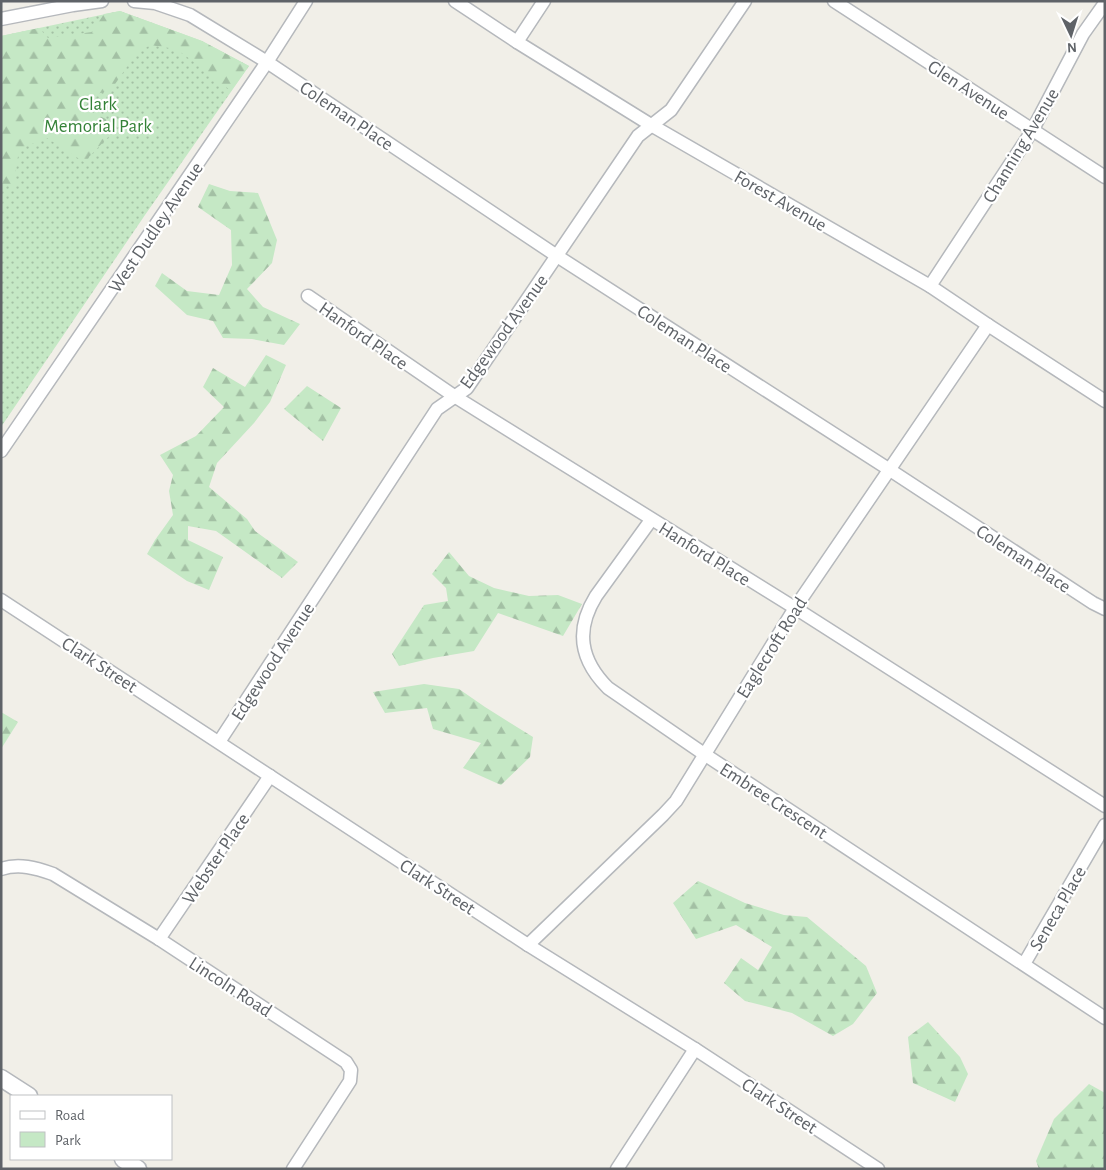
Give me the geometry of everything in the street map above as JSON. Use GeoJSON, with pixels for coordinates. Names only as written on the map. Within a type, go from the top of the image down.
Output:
{"type":"FeatureCollection","features":[{"type":"Feature","properties":{"kind":"street"},"geometry":{"type":"LineString","coordinates":[[1,19],[102,1]]}},
{"type":"Feature","properties":{"kind":"street","name":"Coleman Place"},"geometry":{"type":"LineString","coordinates":[[134,1],[155,3],[190,15],[268,62],[557,256],[1085,598],[1105,609]]}},
{"type":"Feature","properties":{"kind":"street","name":"West Dudley Avenue"},"geometry":{"type":"LineString","coordinates":[[1,451],[268,62],[306,1]]}},
{"type":"Feature","properties":{"kind":"street","name":"Forest Avenue"},"geometry":{"type":"LineString","coordinates":[[455,1],[517,42],[651,125],[930,286],[1105,401]]}},
{"type":"Feature","properties":{"kind":"street"},"geometry":{"type":"LineString","coordinates":[[517,42],[544,1]]}},
{"type":"Feature","properties":{"kind":"street","name":"Edgewood Avenue"},"geometry":{"type":"LineString","coordinates":[[219,742],[437,409],[467,388],[638,136],[670,110],[745,1]]}},
{"type":"Feature","properties":{"kind":"street","name":"Glen Avenue"},"geometry":{"type":"LineString","coordinates":[[834,1],[1105,177]]}},
{"type":"Feature","properties":{"kind":"street","name":"Channing Avenue"},"geometry":{"type":"LineString","coordinates":[[930,286],[1032,131],[1083,34],[1105,3]]}},
{"type":"Feature","properties":{"kind":"street","name":"Hanford Place"},"geometry":{"type":"LineString","coordinates":[[308,296],[454,396],[795,608],[1105,806]]}},
{"type":"Feature","properties":{"kind":"street","name":"Eaglecroft Road"},"geometry":{"type":"LineString","coordinates":[[528,945],[676,801],[795,608],[988,325]]}},
{"type":"Feature","properties":{"kind":"street","name":"Embree Crescent"},"geometry":{"type":"LineString","coordinates":[[651,520],[590,606],[585,619],[583,633],[586,653],[598,678],[608,688],[704,754],[1105,1018]]}},
{"type":"Feature","properties":{"kind":"street","name":"Clark Street"},"geometry":{"type":"LineString","coordinates":[[1,600],[528,945],[695,1049],[878,1169]]}},
{"type":"Feature","properties":{"kind":"street","name":"Webster Place"},"geometry":{"type":"LineString","coordinates":[[160,939],[270,776]]}},
{"type":"Feature","properties":{"kind":"street","name":"Seneca Place"},"geometry":{"type":"LineString","coordinates":[[1024,964],[1105,825]]}},
{"type":"Feature","properties":{"kind":"street","name":"Lincoln Road"},"geometry":{"type":"LineString","coordinates":[[1,869],[9,866],[23,866],[37,868],[53,874],[160,939],[346,1062],[351,1070],[350,1081],[293,1169]]}},
{"type":"Feature","properties":{"kind":"street"},"geometry":{"type":"LineString","coordinates":[[617,1169],[695,1049]]}},
{"type":"Feature","properties":{"kind":"street"},"geometry":{"type":"LineString","coordinates":[[1,1078],[27,1095]]}},
{"type":"Feature","properties":{"kind":"street"},"geometry":{"type":"LineString","coordinates":[[124,1160],[138,1169]]}},
{"type":"Feature","properties":{"kind":"green space","name":"Clark Memorial Park"},"geometry":{"type":"Polygon","coordinates":[[[120,11],[202,41],[249,66],[1,427],[1,36],[120,11]]]}},
{"type":"Feature","properties":{"kind":"green space"},"geometry":{"type":"Polygon","coordinates":[[[120,11],[202,41],[249,66],[231,91],[176,49],[150,45],[135,55],[111,90],[90,96],[92,112],[119,126],[84,162],[47,138],[19,149],[14,184],[1,188],[1,36],[39,28],[48,38],[92,32],[104,14],[120,11]]]}},
{"type":"Feature","properties":{"kind":"green space"},"geometry":{"type":"Polygon","coordinates":[[[209,184],[230,191],[258,193],[277,240],[272,263],[247,289],[263,307],[300,324],[284,345],[252,339],[223,338],[213,321],[187,315],[155,286],[162,273],[187,291],[219,295],[232,265],[231,230],[198,207],[209,184]]]}},
{"type":"Feature","properties":{"kind":"green space"},"geometry":{"type":"Polygon","coordinates":[[[266,355],[286,365],[270,402],[254,423],[217,463],[209,487],[247,519],[255,531],[298,562],[282,578],[216,531],[188,526],[188,540],[223,557],[209,590],[187,581],[147,554],[173,515],[169,491],[173,475],[160,455],[196,436],[224,407],[203,387],[213,368],[245,387],[266,355]]]}},
{"type":"Feature","properties":{"kind":"green space"},"geometry":{"type":"Polygon","coordinates":[[[307,386],[341,408],[323,441],[284,409],[307,386]]]}},
{"type":"Feature","properties":{"kind":"green space"},"geometry":{"type":"Polygon","coordinates":[[[449,552],[469,576],[494,588],[529,596],[558,595],[582,604],[563,636],[498,613],[474,651],[399,666],[392,654],[424,605],[448,601],[446,588],[432,574],[449,552]]]}},
{"type":"Feature","properties":{"kind":"green space"},"geometry":{"type":"Polygon","coordinates":[[[424,684],[459,689],[533,737],[530,757],[501,785],[463,768],[481,743],[433,729],[427,708],[385,713],[373,692],[424,684]]]}},
{"type":"Feature","properties":{"kind":"green space"},"geometry":{"type":"Polygon","coordinates":[[[1,712],[18,722],[1,749],[1,712]]]}},
{"type":"Feature","properties":{"kind":"green space"},"geometry":{"type":"Polygon","coordinates":[[[698,881],[745,903],[784,915],[807,917],[866,966],[877,993],[853,1024],[833,1036],[792,1013],[745,1001],[724,983],[741,958],[758,970],[772,947],[736,925],[696,939],[673,903],[698,881]]]}},
{"type":"Feature","properties":{"kind":"green space"},"geometry":{"type":"Polygon","coordinates":[[[928,1022],[960,1057],[968,1074],[955,1102],[913,1083],[908,1037],[928,1022]]]}},
{"type":"Feature","properties":{"kind":"green space"},"geometry":{"type":"Polygon","coordinates":[[[1089,1084],[1105,1093],[1105,1169],[1039,1169],[1036,1161],[1054,1119],[1089,1084]]]}}]}
